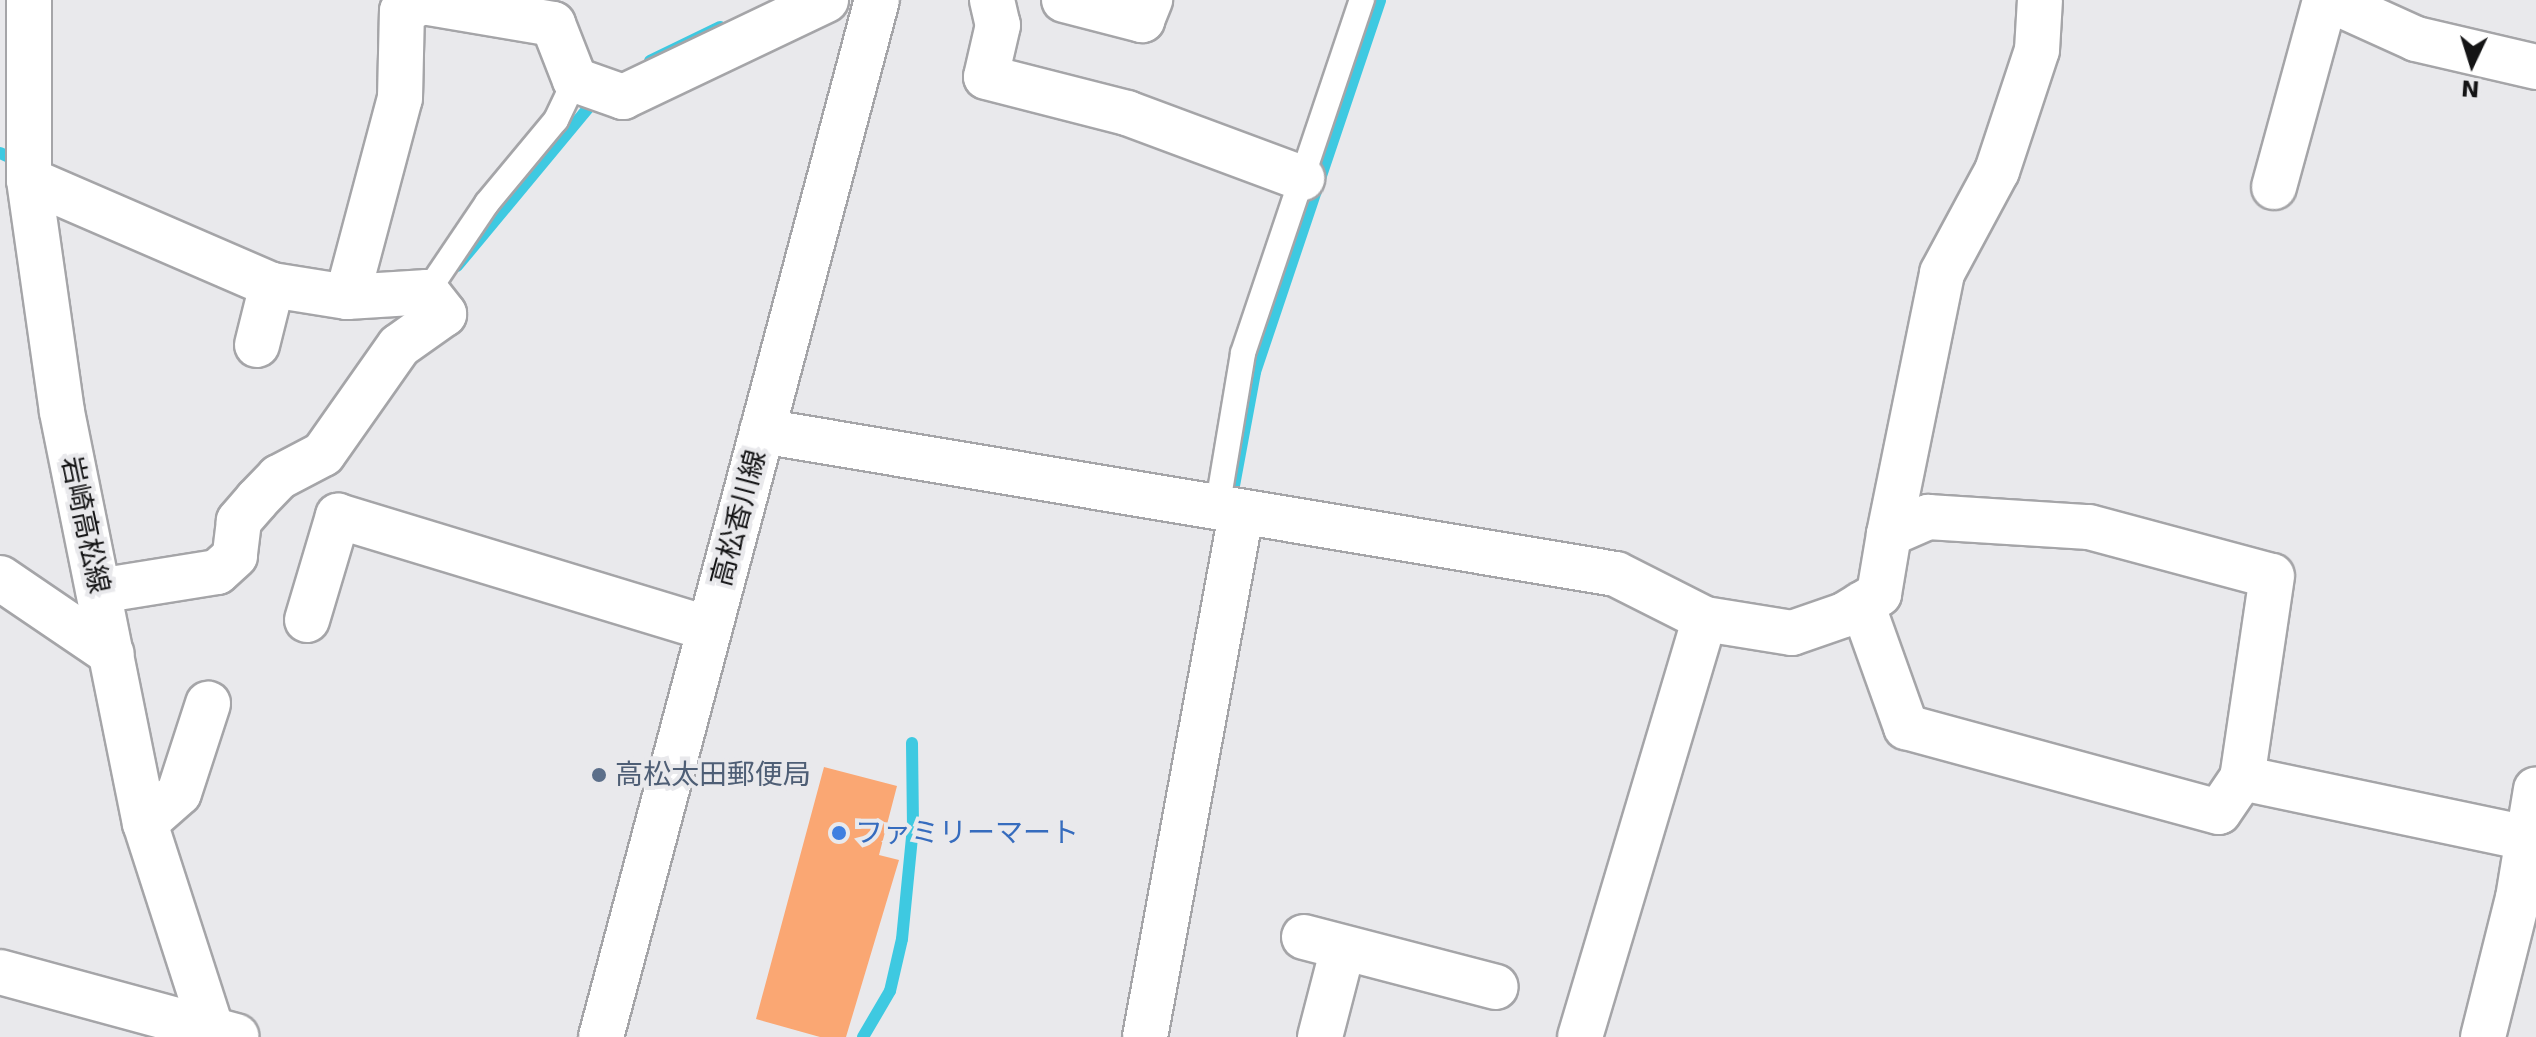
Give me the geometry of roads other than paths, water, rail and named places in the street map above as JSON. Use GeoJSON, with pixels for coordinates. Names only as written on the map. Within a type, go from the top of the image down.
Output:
{"type":"FeatureCollection","features":[{"type":"Feature","properties":{"kind":"street","name":"岩崎高松線"},"geometry":{"type":"LineString","coordinates":[[29,0],[20,150],[62,412],[145,823],[223,1036]]}},
{"type":"Feature","properties":{"kind":"street"},"geometry":{"type":"LineString","coordinates":[[347,297],[400,98],[402,11],[423,2],[553,24],[597,86],[623,97],[826,0]]}},
{"type":"Feature","properties":{"kind":"street"},"geometry":{"type":"LineString","coordinates":[[992,0],[998,25],[986,77],[1127,113],[1302,178]]}},
{"type":"Feature","properties":{"kind":"street"},"geometry":{"type":"LineString","coordinates":[[1064,0],[1142,20],[1150,0]]}},
{"type":"Feature","properties":{"kind":"street"},"geometry":{"type":"LineString","coordinates":[[762,431],[1230,512],[1616,574],[1705,619],[1792,633],[1879,594],[1942,273],[1997,171],[2037,50],[2040,0]]}},
{"type":"Feature","properties":{"kind":"street"},"geometry":{"type":"LineString","coordinates":[[2274,187],[2327,0],[2416,39],[2536,67]]}},
{"type":"Feature","properties":{"kind":"street","name":"高松香川線"},"geometry":{"type":"LineString","coordinates":[[601,1037],[762,431],[883,1]]}},
{"type":"Feature","properties":{"kind":"street"},"geometry":{"type":"LineString","coordinates":[[20,150],[272,285],[347,297],[431,284],[444,314],[399,346],[323,454],[279,477],[257,500],[239,521],[235,556],[217,572],[99,591]]}},
{"type":"Feature","properties":{"kind":"street"},"geometry":{"type":"LineString","coordinates":[[257,345],[272,285]]}},
{"type":"Feature","properties":{"kind":"street"},"geometry":{"type":"LineString","coordinates":[[1145,1037],[1230,512]]}},
{"type":"Feature","properties":{"kind":"street"},"geometry":{"type":"LineString","coordinates":[[307,620],[338,516],[709,629]]}},
{"type":"Feature","properties":{"kind":"street"},"geometry":{"type":"LineString","coordinates":[[1862,604],[1906,727],[2219,812],[2242,778],[2272,576],[2089,527],[1928,517],[1889,534]]}},
{"type":"Feature","properties":{"kind":"street"},"geometry":{"type":"LineString","coordinates":[[0,578],[112,654]]}},
{"type":"Feature","properties":{"kind":"street"},"geometry":{"type":"LineString","coordinates":[[1580,1037],[1705,619]]}},
{"type":"Feature","properties":{"kind":"street"},"geometry":{"type":"LineString","coordinates":[[145,823],[179,793],[208,704]]}},
{"type":"Feature","properties":{"kind":"street"},"geometry":{"type":"LineString","coordinates":[[2242,778],[2531,837]]}},
{"type":"Feature","properties":{"kind":"street"},"geometry":{"type":"LineString","coordinates":[[2483,1037],[2518,898],[2531,837],[2536,789]]}},
{"type":"Feature","properties":{"kind":"street"},"geometry":{"type":"LineString","coordinates":[[1320,1037],[1323,943],[1496,987]]}},
{"type":"Feature","properties":{"kind":"street"},"geometry":{"type":"LineString","coordinates":[[0,972],[223,1036]]}},
{"type":"Feature","properties":{"kind":"lane"},"geometry":{"type":"LineString","coordinates":[[1230,512],[1243,353],[1362,0]]}},
{"type":"Feature","properties":{"kind":"lane"},"geometry":{"type":"LineString","coordinates":[[431,284],[556,120],[597,86]]}},
{"type":"Feature","properties":{"kind":"waterway"},"geometry":{"type":"LineString","coordinates":[[1231,502],[1255,372],[1380,0]]}},
{"type":"Feature","properties":{"kind":"waterway"},"geometry":{"type":"LineString","coordinates":[[650,61],[720,27]]}},
{"type":"Feature","properties":{"kind":"waterway"},"geometry":{"type":"LineString","coordinates":[[457,266],[598,96]]}},
{"type":"Feature","properties":{"kind":"waterway"},"geometry":{"type":"LineString","coordinates":[[0,153],[20,162]]}},
{"type":"Feature","properties":{"kind":"waterway"},"geometry":{"type":"LineString","coordinates":[[863,1037],[890,991],[902,939],[913,826],[912,743]]}},
{"type":"Feature","properties":{"kind":"place","name":"高松太田郵便局"},"geometry":{"type":"Point","coordinates":[599,775]}},
{"type":"Feature","properties":{"kind":"place","name":"ファミリーマート"},"geometry":{"type":"Point","coordinates":[839,833]}}]}
